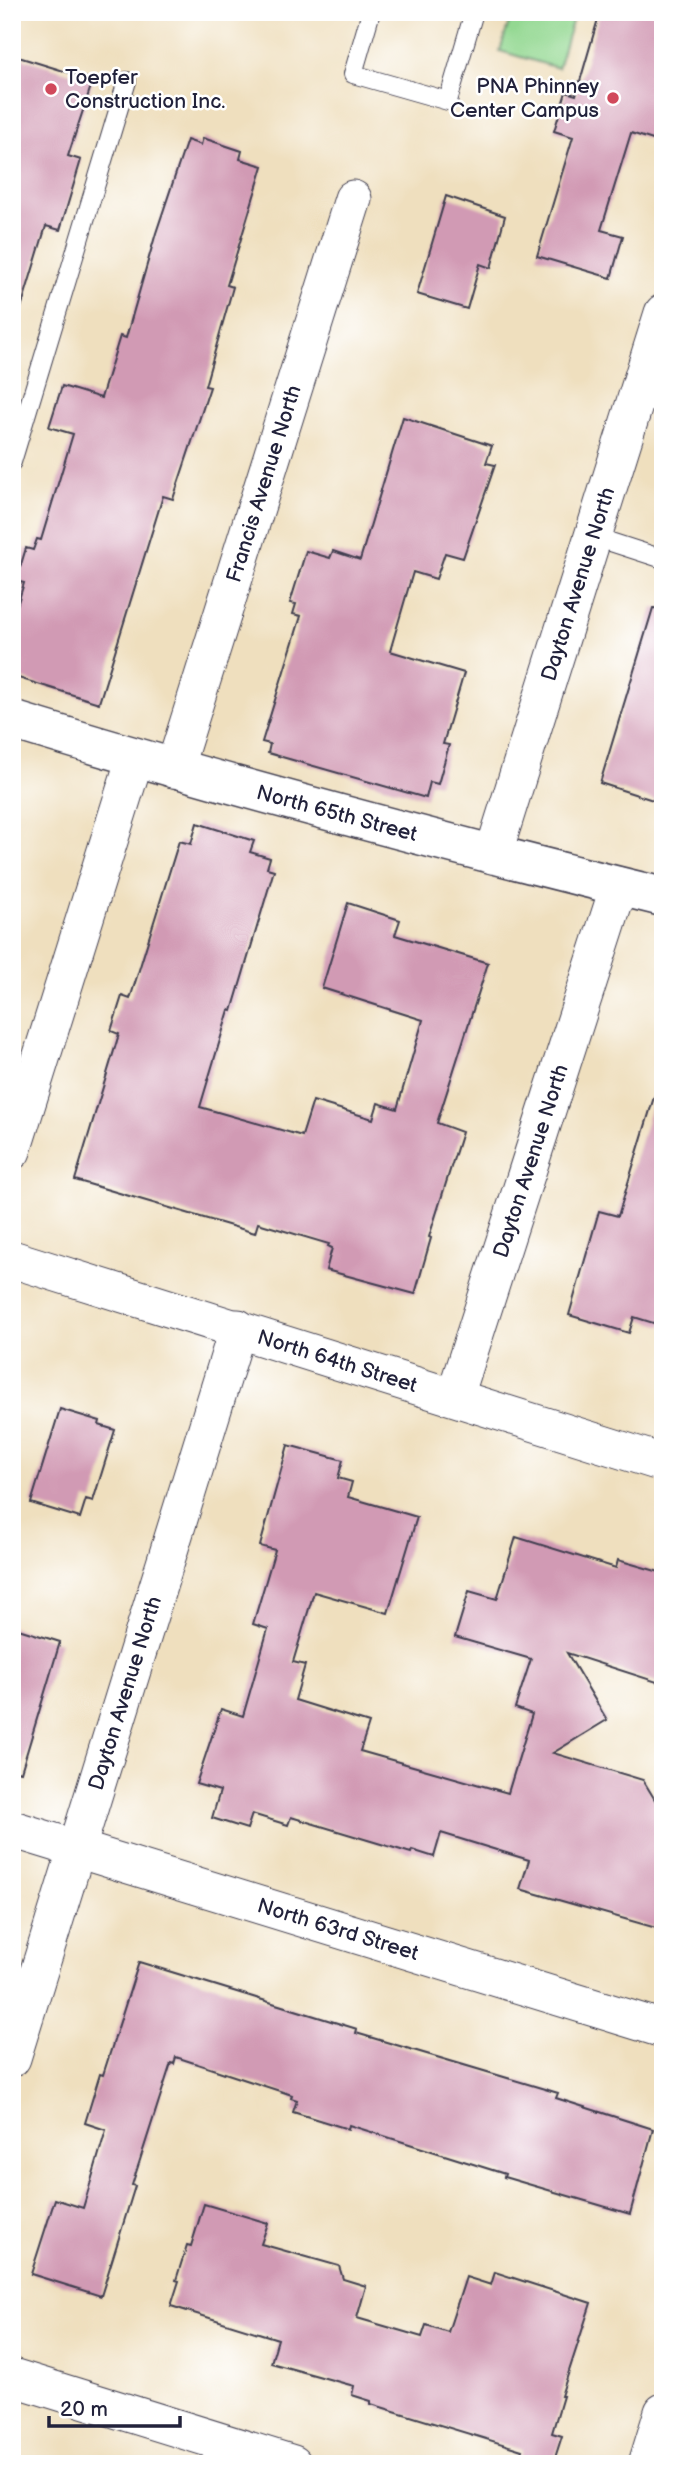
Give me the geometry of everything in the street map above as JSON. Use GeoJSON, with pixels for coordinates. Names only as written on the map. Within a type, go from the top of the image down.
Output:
{"type":"FeatureCollection","features":[{"type":"Feature","properties":{"kind":"street","name":"Francis Avenue North"},"geometry":{"type":"LineString","coordinates":[[174,769],[353,199]]}},
{"type":"Feature","properties":{"kind":"street","name":"Dayton Avenue North"},"geometry":{"type":"LineString","coordinates":[[493,855],[663,313]]}},
{"type":"Feature","properties":{"kind":"street","name":"North 65th Street"},"geometry":{"type":"LineString","coordinates":[[12,720],[174,769],[493,855],[663,897]]}},
{"type":"Feature","properties":{"kind":"street"},"geometry":{"type":"LineString","coordinates":[[12,1151],[135,758]]}},
{"type":"Feature","properties":{"kind":"street","name":"Dayton Avenue North"},"geometry":{"type":"LineString","coordinates":[[455,1396],[619,886]]}},
{"type":"Feature","properties":{"kind":"street","name":"North 64th Street"},"geometry":{"type":"LineString","coordinates":[[12,1259],[663,1462]]}},
{"type":"Feature","properties":{"kind":"street","name":"Dayton Avenue North"},"geometry":{"type":"LineString","coordinates":[[12,2059],[238,1328]]}},
{"type":"Feature","properties":{"kind":"street","name":"North 63rd Street"},"geometry":{"type":"LineString","coordinates":[[12,1829],[663,2029]]}},
{"type":"Feature","properties":{"kind":"street"},"geometry":{"type":"LineString","coordinates":[[12,2377],[293,2464]]}},
{"type":"Feature","properties":{"kind":"street"},"geometry":{"type":"LineString","coordinates":[[647,2464],[663,2412]]}},
{"type":"Feature","properties":{"kind":"lane"},"geometry":{"type":"LineString","coordinates":[[371,12],[353,74],[448,102],[474,12]]}},
{"type":"Feature","properties":{"kind":"lane"},"geometry":{"type":"LineString","coordinates":[[12,462],[127,81]]}},
{"type":"Feature","properties":{"kind":"lane"},"geometry":{"type":"LineString","coordinates":[[592,536],[663,559]]}},
{"type":"Feature","properties":{"kind":"green space"},"geometry":{"type":"Polygon","coordinates":[[[512,12],[575,12],[558,68],[500,51],[512,12]]]}},
{"type":"Feature","properties":{"kind":"building","name":"PNA Phinney Center Campus"},"geometry":{"type":"Polygon","coordinates":[[[600,12],[663,12],[663,120],[656,141],[631,133],[601,230],[623,236],[611,278],[537,256],[573,137],[554,131],[566,92],[576,95],[600,12]]]}},
{"type":"Feature","properties":{"kind":"building"},"geometry":{"type":"Polygon","coordinates":[[[12,55],[93,80],[68,156],[81,160],[60,230],[46,226],[21,308],[12,307],[12,55]]]}},
{"type":"Feature","properties":{"kind":"building"},"geometry":{"type":"Polygon","coordinates":[[[203,138],[242,151],[240,159],[263,166],[227,285],[233,287],[205,386],[210,387],[173,499],[163,496],[99,703],[12,676],[12,622],[24,583],[16,581],[26,548],[33,550],[37,539],[41,540],[73,434],[49,427],[62,386],[101,398],[120,336],[126,338],[156,233],[187,140],[201,145],[203,138]]]}},
{"type":"Feature","properties":{"kind":"building"},"geometry":{"type":"Polygon","coordinates":[[[446,196],[505,216],[491,268],[480,264],[467,309],[417,294],[446,196]]]}},
{"type":"Feature","properties":{"kind":"building"},"geometry":{"type":"Polygon","coordinates":[[[403,417],[492,446],[486,463],[495,465],[463,558],[445,553],[436,579],[413,572],[390,651],[464,673],[443,744],[449,745],[438,784],[430,782],[426,798],[268,753],[270,744],[262,742],[301,616],[293,614],[296,604],[290,603],[306,551],[330,558],[333,551],[360,560],[403,417]]]}},
{"type":"Feature","properties":{"kind":"building"},"geometry":{"type":"Polygon","coordinates":[[[653,608],[663,609],[663,779],[656,801],[600,783],[653,608]]]}},
{"type":"Feature","properties":{"kind":"building"},"geometry":{"type":"Polygon","coordinates":[[[197,823],[254,841],[250,852],[270,858],[267,868],[274,870],[200,1107],[302,1136],[313,1101],[373,1119],[378,1103],[397,1109],[423,1020],[322,988],[348,903],[400,920],[395,935],[488,963],[437,1123],[462,1132],[429,1237],[431,1238],[415,1294],[326,1270],[332,1248],[329,1244],[258,1223],[255,1233],[75,1180],[119,1034],[111,1031],[122,996],[130,999],[179,841],[191,844],[197,823]]]}},
{"type":"Feature","properties":{"kind":"building"},"geometry":{"type":"Polygon","coordinates":[[[654,1097],[663,1099],[663,1326],[634,1317],[629,1333],[569,1315],[599,1211],[618,1216],[654,1097]]]}},
{"type":"Feature","properties":{"kind":"building"},"geometry":{"type":"Polygon","coordinates":[[[60,1409],[100,1421],[99,1425],[115,1430],[93,1501],[86,1499],[80,1518],[31,1503],[60,1409]]]}},
{"type":"Feature","properties":{"kind":"building"},"geometry":{"type":"Polygon","coordinates":[[[288,1445],[343,1460],[338,1478],[352,1482],[348,1497],[417,1517],[388,1613],[314,1592],[293,1662],[305,1665],[295,1700],[369,1723],[360,1751],[508,1793],[532,1714],[515,1708],[531,1659],[455,1637],[469,1591],[497,1599],[516,1537],[616,1568],[618,1560],[663,1573],[663,1684],[567,1653],[607,1720],[553,1753],[643,1780],[663,1813],[663,1930],[520,1889],[529,1860],[441,1833],[434,1857],[412,1850],[411,1853],[291,1817],[288,1825],[252,1814],[247,1829],[212,1818],[220,1791],[196,1784],[221,1709],[243,1716],[268,1629],[253,1624],[275,1550],[260,1546],[288,1445]]]}},
{"type":"Feature","properties":{"kind":"building"},"geometry":{"type":"Polygon","coordinates":[[[12,1627],[60,1642],[21,1772],[12,1770],[12,1627]]]}},
{"type":"Feature","properties":{"kind":"building"},"geometry":{"type":"Polygon","coordinates":[[[139,1962],[357,2029],[356,2033],[558,2093],[556,2098],[653,2129],[630,2214],[504,2177],[505,2174],[349,2125],[348,2129],[293,2112],[297,2100],[291,2098],[292,2095],[176,2057],[174,2064],[171,2063],[132,2185],[135,2186],[101,2296],[31,2274],[55,2199],[83,2208],[106,2130],[85,2123],[139,1962]]]}},
{"type":"Feature","properties":{"kind":"building"},"geometry":{"type":"Polygon","coordinates":[[[204,2204],[268,2223],[261,2244],[339,2266],[343,2279],[366,2286],[357,2318],[422,2337],[426,2325],[448,2332],[466,2277],[491,2285],[495,2272],[591,2303],[552,2433],[562,2436],[553,2464],[518,2464],[522,2450],[371,2404],[371,2401],[352,2395],[354,2386],[271,2363],[278,2339],[171,2306],[187,2245],[191,2246],[204,2204]]]}},
{"type":"Feature","properties":{"kind":"place","name":"Toepfer Construction Inc."},"geometry":{"type":"Point","coordinates":[51,89]}},
{"type":"Feature","properties":{"kind":"place","name":"PNA Phinney Center Campus"},"geometry":{"type":"Point","coordinates":[613,98]}}]}
